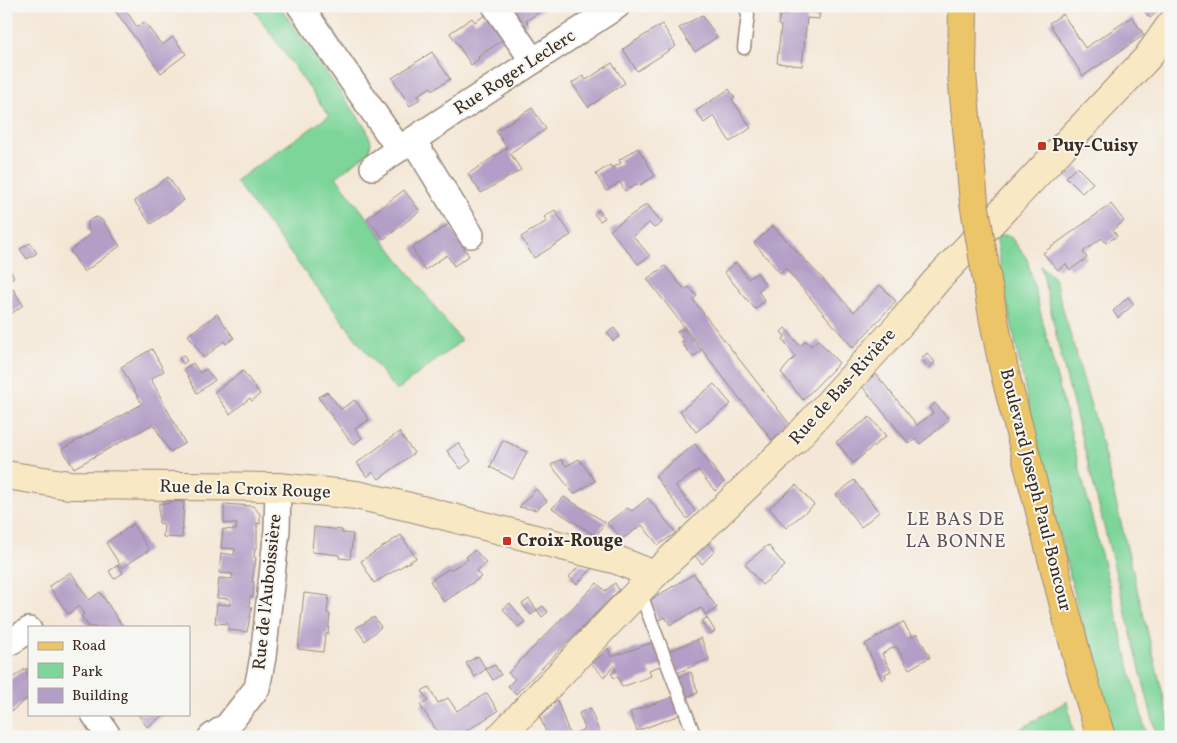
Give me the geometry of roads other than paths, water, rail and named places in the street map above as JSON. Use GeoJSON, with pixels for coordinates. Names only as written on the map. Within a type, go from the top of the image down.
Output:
{"type":"FeatureCollection","features":[{"type":"Feature","properties":{"kind":"main road","name":"Boulevard Joseph Paul-Boncour"},"geometry":{"type":"LineString","coordinates":[[962,6],[962,74],[974,202],[993,316],[1004,370],[1079,664],[1101,737]]}},
{"type":"Feature","properties":{"kind":"main road","name":"Boulevard Joseph Paul-Boncour"},"geometry":{"type":"LineString","coordinates":[[1079,664],[1092,737]]}},
{"type":"Feature","properties":{"kind":"street"},"geometry":{"type":"LineString","coordinates":[[300,6],[366,99],[406,145],[471,235]]}},
{"type":"Feature","properties":{"kind":"street"},"geometry":{"type":"LineString","coordinates":[[495,6],[533,61]]}},
{"type":"Feature","properties":{"kind":"street","name":"Rue Roger Leclerc"},"geometry":{"type":"LineString","coordinates":[[373,166],[617,6]]}},
{"type":"Feature","properties":{"kind":"street","name":"Rue de Bas-Rivière"},"geometry":{"type":"LineString","coordinates":[[500,737],[647,583],[795,440],[900,324],[936,281],[1147,58],[1171,24]]}},
{"type":"Feature","properties":{"kind":"street","name":"Rue de la Croix Rouge"},"geometry":{"type":"LineString","coordinates":[[6,475],[69,485],[278,487],[356,495],[410,506],[618,560],[647,583]]}},
{"type":"Feature","properties":{"kind":"street","name":"Rue de l'Auboissière"},"geometry":{"type":"LineString","coordinates":[[211,737],[228,725],[257,688],[263,657],[276,540],[278,487]]}},
{"type":"Feature","properties":{"kind":"street"},"geometry":{"type":"LineString","coordinates":[[6,645],[28,631]]}},
{"type":"Feature","properties":{"kind":"street"},"geometry":{"type":"LineString","coordinates":[[95,716],[109,737]]}},
{"type":"Feature","properties":{"kind":"lane"},"geometry":{"type":"LineString","coordinates":[[744,48],[748,15],[745,6]]}},
{"type":"Feature","properties":{"kind":"lane"},"geometry":{"type":"LineString","coordinates":[[647,583],[695,737]]}},
{"type":"Feature","properties":{"kind":"place","name":"Puy-Cuisy"},"geometry":{"type":"Point","coordinates":[1042,146]}},
{"type":"Feature","properties":{"kind":"place","name":"Croix-Rouge"},"geometry":{"type":"Point","coordinates":[507,541]}},
{"type":"Feature","properties":{"kind":"district","name":"LE BAS DE LA BONNE"},"geometry":{"type":"Point","coordinates":[956,531]}}]}
